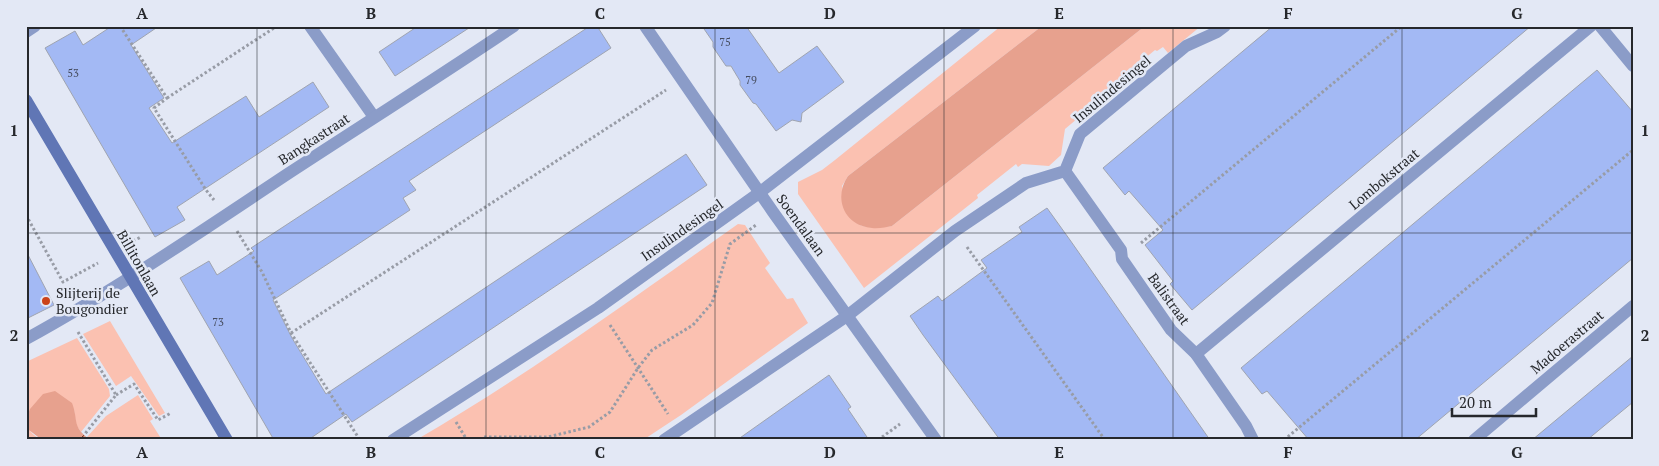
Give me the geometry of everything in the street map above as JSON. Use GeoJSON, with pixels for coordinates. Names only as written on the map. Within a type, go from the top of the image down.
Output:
{"type":"FeatureCollection","features":[{"type":"Feature","properties":{"kind":"street"},"geometry":{"type":"LineString","coordinates":[[26,32],[35,26]]}},
{"type":"Feature","properties":{"kind":"street"},"geometry":{"type":"LineString","coordinates":[[310,26],[374,117]]}},
{"type":"Feature","properties":{"kind":"street","name":"Bangkastraat"},"geometry":{"type":"LineString","coordinates":[[26,338],[68,316],[130,277],[374,117],[432,82],[514,26]]}},
{"type":"Feature","properties":{"kind":"street","name":"Soendalaan"},"geometry":{"type":"LineString","coordinates":[[645,26],[759,193],[936,440]]}},
{"type":"Feature","properties":{"kind":"street","name":"Insulindesingel"},"geometry":{"type":"LineString","coordinates":[[1065,171],[1080,134],[1186,46],[1218,32],[1225,26]]}},
{"type":"Feature","properties":{"kind":"street","name":"Lombokstraat"},"geometry":{"type":"LineString","coordinates":[[1196,354],[1591,26]]}},
{"type":"Feature","properties":{"kind":"street"},"geometry":{"type":"LineString","coordinates":[[1600,26],[1633,66]]}},
{"type":"Feature","properties":{"kind":"street","name":"Insulindesingel"},"geometry":{"type":"LineString","coordinates":[[394,440],[598,308],[759,193],[970,28]]}},
{"type":"Feature","properties":{"kind":"street","name":"Billitonlaan"},"geometry":{"type":"LineString","coordinates":[[26,100],[226,440]]}},
{"type":"Feature","properties":{"kind":"street"},"geometry":{"type":"LineString","coordinates":[[664,440],[847,316],[955,231],[1026,183],[1065,171]]}},
{"type":"Feature","properties":{"kind":"street","name":"Balistraat"},"geometry":{"type":"LineString","coordinates":[[1065,171],[1121,250],[1122,258],[1171,330],[1196,354],[1246,426],[1253,440]]}},
{"type":"Feature","properties":{"kind":"street","name":"Madoerastraat"},"geometry":{"type":"LineString","coordinates":[[1474,440],[1633,306]]}},
{"type":"Feature","properties":{"kind":"path"},"geometry":{"type":"LineString","coordinates":[[167,98],[277,26]]}},
{"type":"Feature","properties":{"kind":"path"},"geometry":{"type":"LineString","coordinates":[[1122,258],[1402,26]]}},
{"type":"Feature","properties":{"kind":"path"},"geometry":{"type":"LineString","coordinates":[[291,333],[681,79]]}},
{"type":"Feature","properties":{"kind":"path"},"geometry":{"type":"LineString","coordinates":[[1284,440],[1633,150]]}},
{"type":"Feature","properties":{"kind":"path"},"geometry":{"type":"LineString","coordinates":[[480,440],[484,437],[548,437],[589,427],[610,412],[652,350],[693,326],[712,303],[730,244],[773,212]]}},
{"type":"Feature","properties":{"kind":"path"},"geometry":{"type":"LineString","coordinates":[[26,214],[63,282],[100,262]]}},
{"type":"Feature","properties":{"kind":"path"},"geometry":{"type":"LineString","coordinates":[[955,231],[1106,440]]}},
{"type":"Feature","properties":{"kind":"path"},"geometry":{"type":"LineString","coordinates":[[132,242],[141,237]]}},
{"type":"Feature","properties":{"kind":"path"},"geometry":{"type":"LineString","coordinates":[[598,308],[679,430]]}},
{"type":"Feature","properties":{"kind":"path"},"geometry":{"type":"LineString","coordinates":[[68,316],[116,395]]}},
{"type":"Feature","properties":{"kind":"path"},"geometry":{"type":"LineString","coordinates":[[84,435],[116,395],[134,384],[158,420],[171,413]]}},
{"type":"Feature","properties":{"kind":"path"},"geometry":{"type":"LineString","coordinates":[[878,440],[916,413]]}},
{"type":"Feature","properties":{"kind":"shaded area"},"geometry":{"type":"Polygon","coordinates":[[[1001,26],[1042,26],[848,176],[842,186],[851,216],[860,225],[868,227],[892,226],[1145,26],[1201,26],[1168,53],[1163,47],[1157,51],[1155,50],[1082,110],[1084,113],[1065,129],[1061,155],[1049,166],[1022,164],[1018,167],[1016,164],[977,195],[978,198],[864,288],[798,194],[798,182],[822,170],[1001,26]]]}},
{"type":"Feature","properties":{"kind":"shaded area"},"geometry":{"type":"Polygon","coordinates":[[[1042,26],[1145,26],[892,226],[872,228],[854,222],[844,210],[842,202],[841,193],[848,176],[1042,26]]]}},
{"type":"Feature","properties":{"kind":"shaded area"},"geometry":{"type":"Polygon","coordinates":[[[738,224],[745,225],[770,263],[765,268],[787,299],[793,298],[808,323],[681,415],[643,440],[416,440],[539,363],[738,224]]]}},
{"type":"Feature","properties":{"kind":"shaded area"},"geometry":{"type":"Polygon","coordinates":[[[110,321],[165,413],[159,416],[131,376],[116,386],[83,334],[110,321]]]}},
{"type":"Feature","properties":{"kind":"shaded area"},"geometry":{"type":"Polygon","coordinates":[[[77,338],[109,389],[110,396],[81,432],[76,425],[74,410],[27,417],[30,431],[42,440],[26,440],[26,362],[77,338]]]}},
{"type":"Feature","properties":{"kind":"shaded area"},"geometry":{"type":"Polygon","coordinates":[[[55,391],[72,403],[78,427],[91,440],[42,440],[29,430],[26,425],[30,409],[43,394],[55,391]]]}},
{"type":"Feature","properties":{"kind":"shaded area"},"geometry":{"type":"Polygon","coordinates":[[[138,395],[153,419],[150,421],[162,440],[91,440],[87,437],[106,416],[138,395]]]}},
{"type":"Feature","properties":{"kind":"building"},"geometry":{"type":"Polygon","coordinates":[[[112,26],[159,26],[131,45],[164,98],[149,108],[172,143],[246,96],[259,117],[313,82],[329,107],[177,207],[185,220],[155,237],[45,48],[75,31],[83,45],[112,26]]]}},
{"type":"Feature","properties":{"kind":"building"},"geometry":{"type":"Polygon","coordinates":[[[418,26],[472,26],[395,76],[379,52],[418,26]]]}},
{"type":"Feature","properties":{"kind":"building"},"geometry":{"type":"Polygon","coordinates":[[[590,26],[597,26],[611,48],[409,181],[416,190],[403,198],[410,210],[273,300],[292,338],[326,394],[686,154],[707,185],[352,422],[346,414],[308,440],[274,440],[180,278],[209,261],[217,275],[254,251],[251,248],[590,26]]]}},
{"type":"Feature","properties":{"kind":"building"},"geometry":{"type":"Polygon","coordinates":[[[702,26],[746,26],[779,73],[817,46],[844,82],[802,113],[801,122],[792,120],[776,131],[740,85],[740,81],[731,66],[726,66],[702,26]]]}},
{"type":"Feature","properties":{"kind":"building"},"geometry":{"type":"Polygon","coordinates":[[[1273,26],[1531,26],[1192,310],[1170,284],[1173,281],[1145,245],[1163,230],[1129,191],[1125,195],[1103,168],[1273,26]]]}},
{"type":"Feature","properties":{"kind":"building"},"geometry":{"type":"Polygon","coordinates":[[[1597,70],[1633,112],[1633,258],[1415,440],[1309,440],[1267,391],[1262,394],[1241,368],[1597,70]]]}},
{"type":"Feature","properties":{"kind":"building"},"geometry":{"type":"Polygon","coordinates":[[[1047,208],[1210,440],[1000,440],[923,335],[910,316],[938,296],[942,301],[987,268],[981,260],[1022,232],[1019,227],[1047,208]]]}},
{"type":"Feature","properties":{"kind":"building"},"geometry":{"type":"Polygon","coordinates":[[[26,251],[54,305],[26,319],[26,251]]]}},
{"type":"Feature","properties":{"kind":"building"},"geometry":{"type":"Polygon","coordinates":[[[1633,356],[1633,402],[1587,440],[1532,440],[1633,356]]]}},
{"type":"Feature","properties":{"kind":"building"},"geometry":{"type":"Polygon","coordinates":[[[829,375],[851,407],[848,409],[869,440],[737,440],[829,375]]]}},
{"type":"Feature","properties":{"kind":"ferry route"},"geometry":{"type":"LineString","coordinates":[[80,440],[84,435]]}},
{"type":"Feature","properties":{"kind":"place","name":"Slijterij de Bougondier"},"geometry":{"type":"Point","coordinates":[46,301]}}]}
